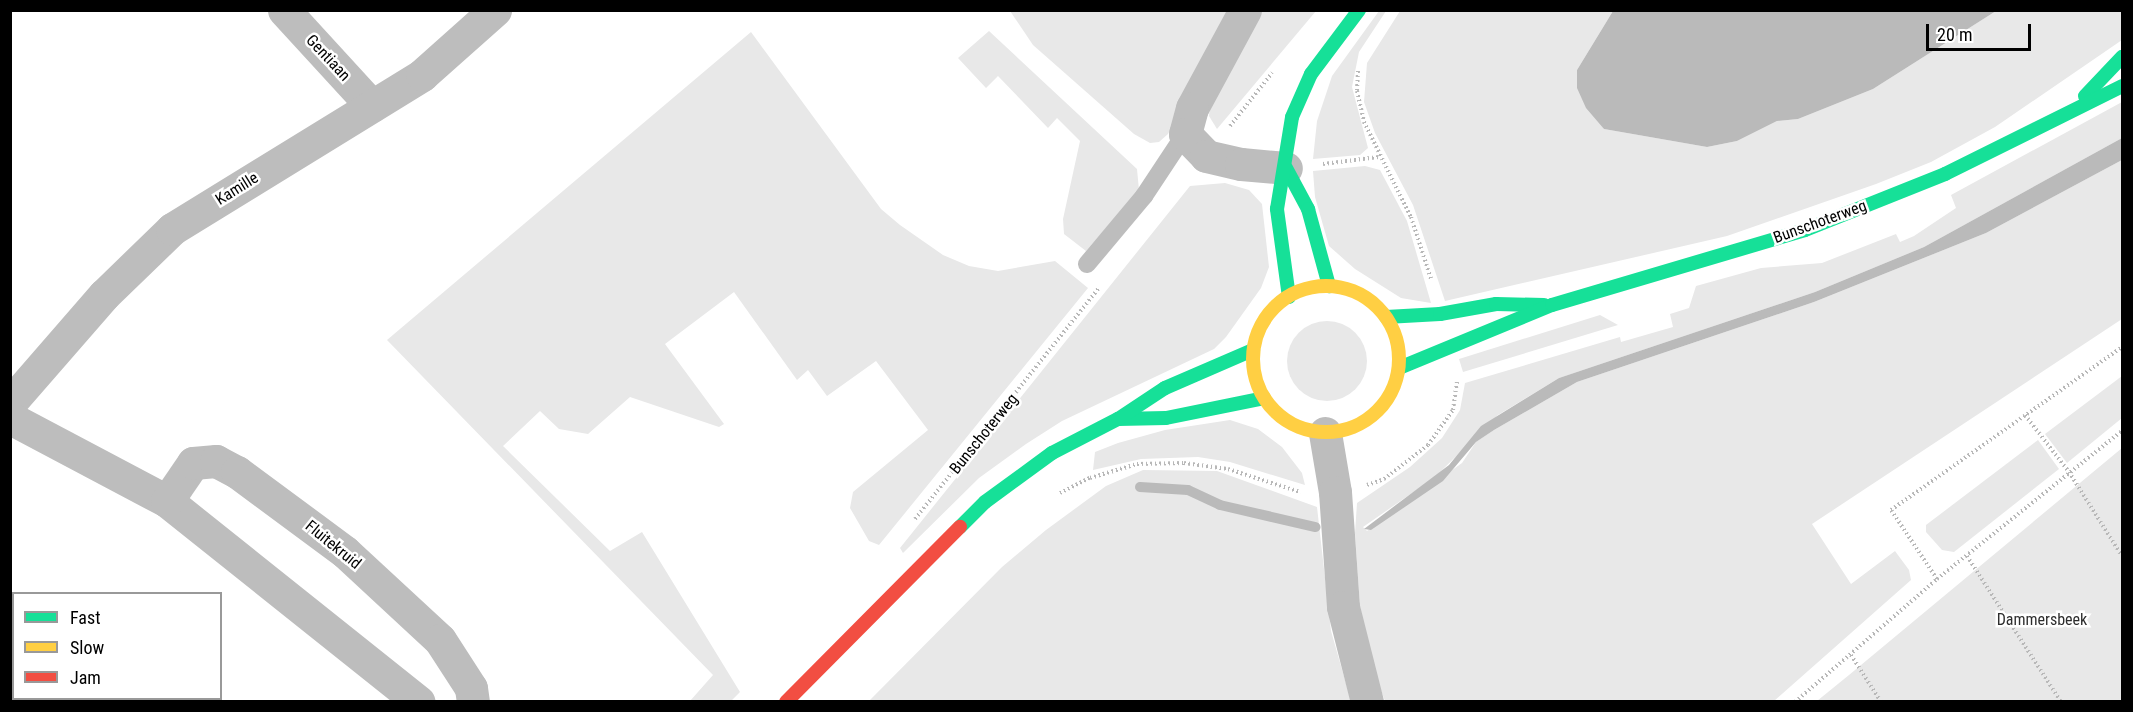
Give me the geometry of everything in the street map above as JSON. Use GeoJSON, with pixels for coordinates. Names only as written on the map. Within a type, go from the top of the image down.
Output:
{"type":"FeatureCollection","features":[{"type":"Feature","properties":{"kind":"main road"},"geometry":{"type":"LineString","coordinates":[[1288,297],[1277,209],[1286,168],[1292,117],[1300,93],[1359,10]]}},
{"type":"Feature","properties":{"kind":"main road","name":"Bunschoterweg"},"geometry":{"type":"LineString","coordinates":[[2076,106],[2122,57]]}},
{"type":"Feature","properties":{"kind":"main road","name":"Bunschoterweg"},"geometry":{"type":"LineString","coordinates":[[1399,368],[1449,345],[1498,330],[1552,305],[1805,230],[1945,174],[2076,106],[2122,86]]}},
{"type":"Feature","properties":{"kind":"main road"},"geometry":{"type":"LineString","coordinates":[[1286,168],[1308,209],[1329,286]]}},
{"type":"Feature","properties":{"kind":"main road"},"geometry":{"type":"LineString","coordinates":[[1329,286],[1351,290],[1370,301],[1386,317],[1394,333],[1399,368],[1382,407],[1346,430],[1325,433],[1294,425],[1280,416],[1264,398],[1253,367],[1253,350],[1266,320],[1288,297],[1329,286]]}},
{"type":"Feature","properties":{"kind":"main road","name":"Bunschoterweg"},"geometry":{"type":"LineString","coordinates":[[1386,317],[1440,314],[1496,304],[1552,305]]}},
{"type":"Feature","properties":{"kind":"main road"},"geometry":{"type":"LineString","coordinates":[[786,702],[985,502],[1052,453],[1118,420],[1165,388],[1253,350]]}},
{"type":"Feature","properties":{"kind":"main road"},"geometry":{"type":"LineString","coordinates":[[1118,420],[1166,418],[1264,398]]}},
{"type":"Feature","properties":{"kind":"street","name":"Gentiaan"},"geometry":{"type":"LineString","coordinates":[[284,10],[372,106]]}},
{"type":"Feature","properties":{"kind":"street","name":"Kamille"},"geometry":{"type":"LineString","coordinates":[[10,403],[104,295],[172,229],[422,75],[495,10]]}},
{"type":"Feature","properties":{"kind":"street"},"geometry":{"type":"LineString","coordinates":[[1245,10],[1191,108],[1196,145],[1241,164],[1286,168]]}},
{"type":"Feature","properties":{"kind":"street"},"geometry":{"type":"LineString","coordinates":[[10,418],[167,501],[419,702]]}},
{"type":"Feature","properties":{"kind":"street"},"geometry":{"type":"LineString","coordinates":[[1325,433],[1335,492],[1343,607],[1367,702]]}},
{"type":"Feature","properties":{"kind":"street","name":"Fluitekruid"},"geometry":{"type":"LineString","coordinates":[[167,501],[193,463],[216,461],[237,472],[345,552],[440,640],[471,688],[473,702]]}},
{"type":"Feature","properties":{"kind":"lane"},"geometry":{"type":"LineString","coordinates":[[1087,264],[1144,196],[1196,145]]}},
{"type":"Feature","properties":{"kind":"path"},"geometry":{"type":"LineString","coordinates":[[1196,145],[1278,65]]}},
{"type":"Feature","properties":{"kind":"path"},"geometry":{"type":"LineString","coordinates":[[1360,67],[1359,106],[1379,157],[1411,217],[1440,314]]}},
{"type":"Feature","properties":{"kind":"path"},"geometry":{"type":"LineString","coordinates":[[1286,168],[1379,157]]}},
{"type":"Feature","properties":{"kind":"path","name":"Bunschoterweg"},"geometry":{"type":"LineString","coordinates":[[914,521],[1104,282]]}},
{"type":"Feature","properties":{"kind":"path"},"geometry":{"type":"LineString","coordinates":[[1054,497],[1090,478],[1137,464],[1205,464],[1307,494],[1335,492],[1384,479],[1438,434],[1457,398],[1449,345]]}},
{"type":"Feature","properties":{"kind":"path"},"geometry":{"type":"LineString","coordinates":[[1937,579],[1891,510],[2122,350]]}},
{"type":"Feature","properties":{"kind":"path"},"geometry":{"type":"LineString","coordinates":[[2025,415],[2068,472],[2122,556]]}},
{"type":"Feature","properties":{"kind":"path"},"geometry":{"type":"LineString","coordinates":[[1795,702],[1851,656],[1937,579],[2122,430]]}},
{"type":"Feature","properties":{"kind":"path"},"geometry":{"type":"LineString","coordinates":[[1967,556],[2061,702]]}},
{"type":"Feature","properties":{"kind":"path"},"geometry":{"type":"LineString","coordinates":[[1851,656],[1881,702]]}},
{"type":"Feature","properties":{"kind":"green space"},"geometry":{"type":"Polygon","coordinates":[[[1010,11],[1233,11],[1168,134],[1159,142],[1150,143],[1134,134],[1033,45],[1010,11]]]}},
{"type":"Feature","properties":{"kind":"green space"},"geometry":{"type":"Polygon","coordinates":[[[1260,11],[1316,11],[1217,129],[1209,116],[1210,106],[1260,11]]]}},
{"type":"Feature","properties":{"kind":"green space"},"geometry":{"type":"Polygon","coordinates":[[[1379,11],[1386,11],[1359,52],[1352,87],[1368,148],[1360,155],[1313,159],[1317,121],[1332,76],[1379,11]]]}},
{"type":"Feature","properties":{"kind":"green space"},"geometry":{"type":"Polygon","coordinates":[[[1400,11],[1613,11],[1577,70],[1604,129],[1707,147],[1737,141],[1777,121],[1798,119],[1873,89],[1996,11],[2122,11],[2122,40],[1995,127],[1931,162],[1876,184],[1727,236],[1445,301],[1413,205],[1375,133],[1364,102],[1367,63],[1400,11]]]}},
{"type":"Feature","properties":{"kind":"green space"},"geometry":{"type":"Polygon","coordinates":[[[989,31],[1137,169],[1139,190],[1086,251],[1064,234],[1063,219],[1080,141],[1057,118],[1048,128],[998,76],[986,88],[958,58],[989,31]]]}},
{"type":"Feature","properties":{"kind":"green space"},"geometry":{"type":"Polygon","coordinates":[[[751,32],[881,209],[900,225],[943,255],[969,266],[998,271],[1055,261],[1088,288],[879,545],[869,541],[850,508],[853,492],[928,430],[876,361],[827,396],[808,370],[797,380],[734,292],[665,344],[724,424],[719,427],[630,397],[588,434],[559,429],[540,411],[503,446],[610,551],[642,532],[740,692],[731,701],[690,701],[713,675],[387,340],[751,32]]]}},
{"type":"Feature","properties":{"kind":"green space"},"geometry":{"type":"Polygon","coordinates":[[[2122,102],[2122,138],[1924,247],[1815,292],[1559,378],[1498,415],[1435,477],[1363,527],[1367,531],[1462,463],[1476,442],[1577,382],[1814,302],[1986,233],[2122,160],[2122,319],[1812,524],[1851,584],[1895,551],[1909,570],[1911,580],[1774,701],[1385,701],[1374,672],[1360,607],[1355,533],[1357,503],[1410,467],[1442,438],[1460,410],[1465,383],[1620,337],[1621,342],[1673,327],[1670,314],[1689,308],[1696,286],[1761,268],[1822,263],[1896,234],[1900,242],[1914,236],[1956,208],[1951,195],[2122,102]]]}},
{"type":"Feature","properties":{"kind":"green space"},"geometry":{"type":"Polygon","coordinates":[[[1365,166],[1380,170],[1407,221],[1431,303],[1401,298],[1355,269],[1329,246],[1315,197],[1313,171],[1365,166]]]}},
{"type":"Feature","properties":{"kind":"green space"},"geometry":{"type":"Polygon","coordinates":[[[1225,183],[1249,190],[1262,204],[1269,267],[1261,288],[1226,337],[1214,349],[1062,421],[1026,444],[979,478],[903,553],[900,548],[1190,186],[1225,183]]]}},
{"type":"Feature","properties":{"kind":"green space"},"geometry":{"type":"Polygon","coordinates":[[[1600,315],[1618,325],[1463,372],[1459,359],[1600,315]]]}},
{"type":"Feature","properties":{"kind":"green space"},"geometry":{"type":"Polygon","coordinates":[[[1319,321],[1335,321],[1356,332],[1367,353],[1367,369],[1356,390],[1335,401],[1319,401],[1305,395],[1293,383],[1287,369],[1287,353],[1293,339],[1305,327],[1319,321]]]}},
{"type":"Feature","properties":{"kind":"green space"},"geometry":{"type":"Polygon","coordinates":[[[2122,376],[2122,418],[2067,463],[2045,434],[2122,376]]]}},
{"type":"Feature","properties":{"kind":"green space"},"geometry":{"type":"Polygon","coordinates":[[[1230,420],[1258,429],[1282,447],[1302,473],[1305,485],[1230,462],[1198,457],[1141,459],[1093,470],[1095,452],[1118,443],[1165,430],[1230,420]]]}},
{"type":"Feature","properties":{"kind":"green space"},"geometry":{"type":"Polygon","coordinates":[[[2038,440],[2059,469],[1954,552],[1942,550],[1926,532],[1926,525],[2038,440]]]}},
{"type":"Feature","properties":{"kind":"green space","name":"Dammersbeek"},"geometry":{"type":"Polygon","coordinates":[[[2122,448],[2122,701],[1817,701],[1849,675],[2122,448]]]}},
{"type":"Feature","properties":{"kind":"green space"},"geometry":{"type":"Polygon","coordinates":[[[1143,470],[1217,471],[1317,507],[1331,631],[1351,701],[868,702],[1002,567],[1046,530],[1106,486],[1143,470]]]}},
{"type":"Feature","properties":{"kind":"shaded area"},"geometry":{"type":"Polygon","coordinates":[[[1613,11],[1996,11],[1873,89],[1798,119],[1777,121],[1737,141],[1707,147],[1604,129],[1586,108],[1577,88],[1577,70],[1613,11]]]}},
{"type":"Feature","properties":{"kind":"shaded area"},"geometry":{"type":"Polygon","coordinates":[[[2122,138],[2122,160],[1986,233],[1814,302],[1577,382],[1476,442],[1443,481],[1371,530],[1364,529],[1449,465],[1481,426],[1559,378],[1815,292],[1924,247],[2122,138]]]}},
{"type":"Feature","properties":{"kind":"waterway"},"geometry":{"type":"LineString","coordinates":[[1140,487],[1188,490],[1220,505],[1315,527]]}},
{"type":"Feature","properties":{"kind":"traffic: fast"},"geometry":{"type":"LineString","coordinates":[[1289,297],[1277,209],[1292,117],[1311,74],[1359,10]]}},
{"type":"Feature","properties":{"kind":"traffic: fast"},"geometry":{"type":"LineString","coordinates":[[2085,96],[2122,57]]}},
{"type":"Feature","properties":{"kind":"traffic: fast"},"geometry":{"type":"LineString","coordinates":[[1399,368],[1552,305],[1805,230],[1945,174],[2122,86]]}},
{"type":"Feature","properties":{"kind":"traffic: fast"},"geometry":{"type":"LineString","coordinates":[[1286,168],[1308,209],[1329,286]]}},
{"type":"Feature","properties":{"kind":"traffic: fast"},"geometry":{"type":"LineString","coordinates":[[1386,317],[1440,314],[1496,304],[1544,305]]}},
{"type":"Feature","properties":{"kind":"traffic: fast"},"geometry":{"type":"LineString","coordinates":[[960,527],[985,502],[1052,453],[1118,419],[1165,388],[1253,350]]}},
{"type":"Feature","properties":{"kind":"traffic: fast"},"geometry":{"type":"LineString","coordinates":[[1118,419],[1166,418],[1264,398]]}},
{"type":"Feature","properties":{"kind":"traffic: slow"},"geometry":{"type":"LineString","coordinates":[[1326,286],[1354,292],[1378,307],[1393,331],[1399,359],[1393,387],[1378,411],[1354,426],[1326,432],[1298,426],[1274,411],[1259,387],[1253,359],[1259,331],[1274,307],[1298,292],[1326,286]]}},
{"type":"Feature","properties":{"kind":"traffic: jam"},"geometry":{"type":"LineString","coordinates":[[786,702],[960,527]]}}]}
